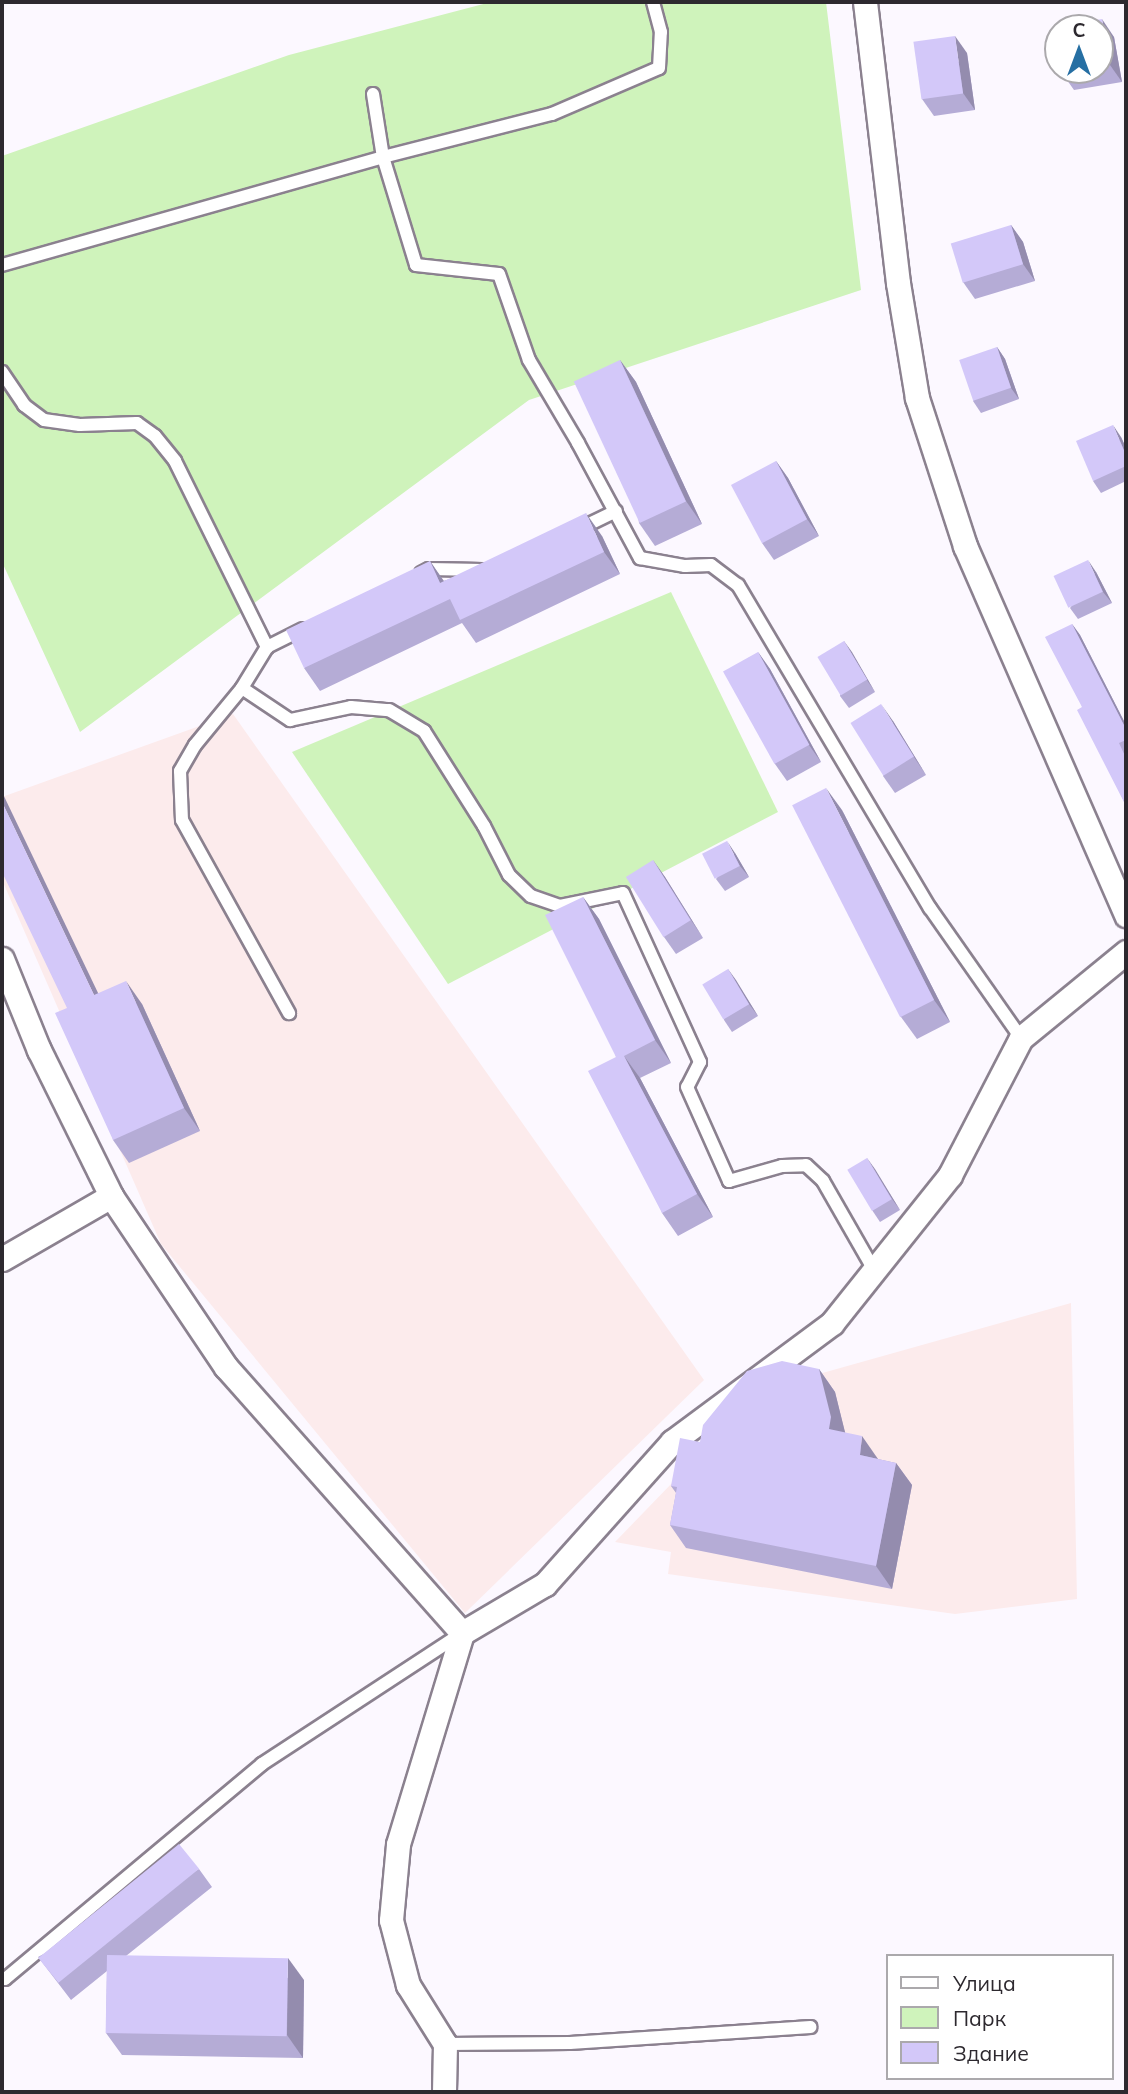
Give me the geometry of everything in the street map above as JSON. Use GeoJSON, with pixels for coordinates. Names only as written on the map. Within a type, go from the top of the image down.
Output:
{"type":"FeatureCollection","features":[{"type":"Feature","properties":{"kind":"street"},"geometry":{"type":"LineString","coordinates":[[865,2],[898,282],[917,398],[965,546],[1126,915]]}},
{"type":"Feature","properties":{"kind":"street"},"geometry":{"type":"LineString","coordinates":[[444,2092],[445,2044],[408,1985],[391,1920],[398,1844],[462,1633],[545,1584],[672,1442],[832,1323],[950,1175],[1021,1038],[1126,953]]}},
{"type":"Feature","properties":{"kind":"street"},"geometry":{"type":"LineString","coordinates":[[2,960],[39,1049],[111,1196],[226,1367],[462,1633]]}},
{"type":"Feature","properties":{"kind":"street"},"geometry":{"type":"LineString","coordinates":[[2,1259],[111,1196]]}},
{"type":"Feature","properties":{"kind":"lane"},"geometry":{"type":"LineString","coordinates":[[2,265],[383,157],[552,114],[659,68],[661,32],[653,2]]}},
{"type":"Feature","properties":{"kind":"lane"},"geometry":{"type":"LineString","coordinates":[[373,94],[383,157],[415,265],[499,274],[529,360],[640,558],[685,566],[711,565],[738,585],[930,908],[1021,1038]]}},
{"type":"Feature","properties":{"kind":"lane"},"geometry":{"type":"LineString","coordinates":[[2,372],[24,405],[44,420],[80,425],[137,423],[156,436],[175,461],[267,647]]}},
{"type":"Feature","properties":{"kind":"lane"},"geometry":{"type":"LineString","coordinates":[[567,535],[616,511]]}},
{"type":"Feature","properties":{"kind":"lane"},"geometry":{"type":"LineString","coordinates":[[404,581],[429,569],[494,570]]}},
{"type":"Feature","properties":{"kind":"lane"},"geometry":{"type":"LineString","coordinates":[[289,1013],[182,820],[180,771],[195,745],[242,688],[267,647],[317,623]]}},
{"type":"Feature","properties":{"kind":"lane"},"geometry":{"type":"LineString","coordinates":[[242,688],[290,720],[351,707],[389,710],[424,731],[484,826],[509,875],[531,896],[560,906],[623,893],[700,1062],[687,1087],[729,1181],[782,1166],[806,1165],[823,1181],[874,1270]]}},
{"type":"Feature","properties":{"kind":"lane"},"geometry":{"type":"LineString","coordinates":[[2,1978],[5,1979],[261,1764],[462,1633]]}},
{"type":"Feature","properties":{"kind":"lane"},"geometry":{"type":"LineString","coordinates":[[445,2044],[570,2043],[810,2027]]}},
{"type":"Feature","properties":{"kind":"shaded area"},"geometry":{"type":"Polygon","coordinates":[[[233,714],[704,1380],[465,1613],[161,1244],[2,880],[2,797],[233,714]]]}},
{"type":"Feature","properties":{"kind":"shaded area"},"geometry":{"type":"Polygon","coordinates":[[[1071,1303],[1077,1599],[955,1614],[668,1574],[671,1552],[615,1542],[762,1390],[1071,1303]]]}},
{"type":"Feature","properties":{"kind":"green space"},"geometry":{"type":"Polygon","coordinates":[[[491,2],[826,2],[861,290],[529,400],[80,732],[2,562],[2,156],[289,55],[491,2]]]}},
{"type":"Feature","properties":{"kind":"green space"},"geometry":{"type":"Polygon","coordinates":[[[671,592],[778,812],[448,984],[292,752],[671,592]]]}},
{"type":"Feature","properties":{"kind":"building"},"geometry":{"type":"Polygon","coordinates":[[[955,36],[963,93],[921,99],[913,42],[955,36]]]}},
{"type":"Feature","properties":{"kind":"building"},"geometry":{"type":"Polygon","coordinates":[[[1011,225],[1023,264],[963,283],[951,243],[1011,225]]]}},
{"type":"Feature","properties":{"kind":"building"},"geometry":{"type":"Polygon","coordinates":[[[997,347],[1011,388],[973,401],[959,360],[997,347]]]}},
{"type":"Feature","properties":{"kind":"building"},"geometry":{"type":"Polygon","coordinates":[[[620,360],[686,501],[640,523],[574,382],[620,360]]]}},
{"type":"Feature","properties":{"kind":"building"},"geometry":{"type":"Polygon","coordinates":[[[1113,425],[1126,455],[1126,466],[1093,481],[1076,441],[1113,425]]]}},
{"type":"Feature","properties":{"kind":"building"},"geometry":{"type":"Polygon","coordinates":[[[776,461],[807,519],[762,543],[731,485],[776,461]]]}},
{"type":"Feature","properties":{"kind":"building"},"geometry":{"type":"Polygon","coordinates":[[[586,513],[604,552],[460,620],[450,599],[304,668],[286,630],[430,561],[440,583],[586,513]]]}},
{"type":"Feature","properties":{"kind":"building"},"geometry":{"type":"Polygon","coordinates":[[[1088,560],[1103,592],[1068,608],[1054,576],[1088,560]]]}},
{"type":"Feature","properties":{"kind":"building"},"geometry":{"type":"Polygon","coordinates":[[[1072,624],[1126,729],[1126,740],[1119,743],[1126,758],[1126,806],[1077,710],[1082,707],[1045,637],[1072,624]]]}},
{"type":"Feature","properties":{"kind":"building"},"geometry":{"type":"Polygon","coordinates":[[[844,641],[867,680],[841,696],[817,657],[844,641]]]}},
{"type":"Feature","properties":{"kind":"building"},"geometry":{"type":"Polygon","coordinates":[[[758,652],[809,745],[774,764],[723,671],[758,652]]]}},
{"type":"Feature","properties":{"kind":"building"},"geometry":{"type":"Polygon","coordinates":[[[881,704],[914,757],[883,776],[850,723],[881,704]]]}},
{"type":"Feature","properties":{"kind":"building"},"geometry":{"type":"Polygon","coordinates":[[[826,788],[934,1000],[900,1017],[792,805],[826,788]]]}},
{"type":"Feature","properties":{"kind":"building"},"geometry":{"type":"Polygon","coordinates":[[[2,802],[94,995],[126,981],[184,1108],[113,1140],[55,1013],[67,1008],[2,872],[2,802]]]}},
{"type":"Feature","properties":{"kind":"building"},"geometry":{"type":"Polygon","coordinates":[[[727,841],[740,866],[715,879],[702,854],[727,841]]]}},
{"type":"Feature","properties":{"kind":"building"},"geometry":{"type":"Polygon","coordinates":[[[653,860],[691,920],[663,937],[626,877],[653,860]]]}},
{"type":"Feature","properties":{"kind":"building"},"geometry":{"type":"Polygon","coordinates":[[[583,897],[655,1040],[624,1056],[697,1194],[662,1213],[588,1071],[616,1057],[545,915],[583,897]]]}},
{"type":"Feature","properties":{"kind":"building"},"geometry":{"type":"Polygon","coordinates":[[[728,969],[749,1004],[723,1020],[702,984],[728,969]]]}},
{"type":"Feature","properties":{"kind":"building"},"geometry":{"type":"Polygon","coordinates":[[[867,1158],[892,1199],[872,1211],[847,1170],[867,1158]]]}},
{"type":"Feature","properties":{"kind":"building"},"geometry":{"type":"Polygon","coordinates":[[[782,1361],[819,1369],[831,1417],[829,1429],[862,1436],[860,1455],[896,1463],[876,1566],[670,1525],[677,1487],[671,1486],[680,1438],[700,1442],[703,1425],[747,1371],[782,1361]]]}},
{"type":"Feature","properties":{"kind":"building"},"geometry":{"type":"Polygon","coordinates":[[[179,1844],[199,1869],[58,1983],[38,1958],[179,1844]]]}},
{"type":"Feature","properties":{"kind":"building"},"geometry":{"type":"Polygon","coordinates":[[[107,1955],[288,1958],[287,2036],[106,2033],[107,1955]]]}}]}
